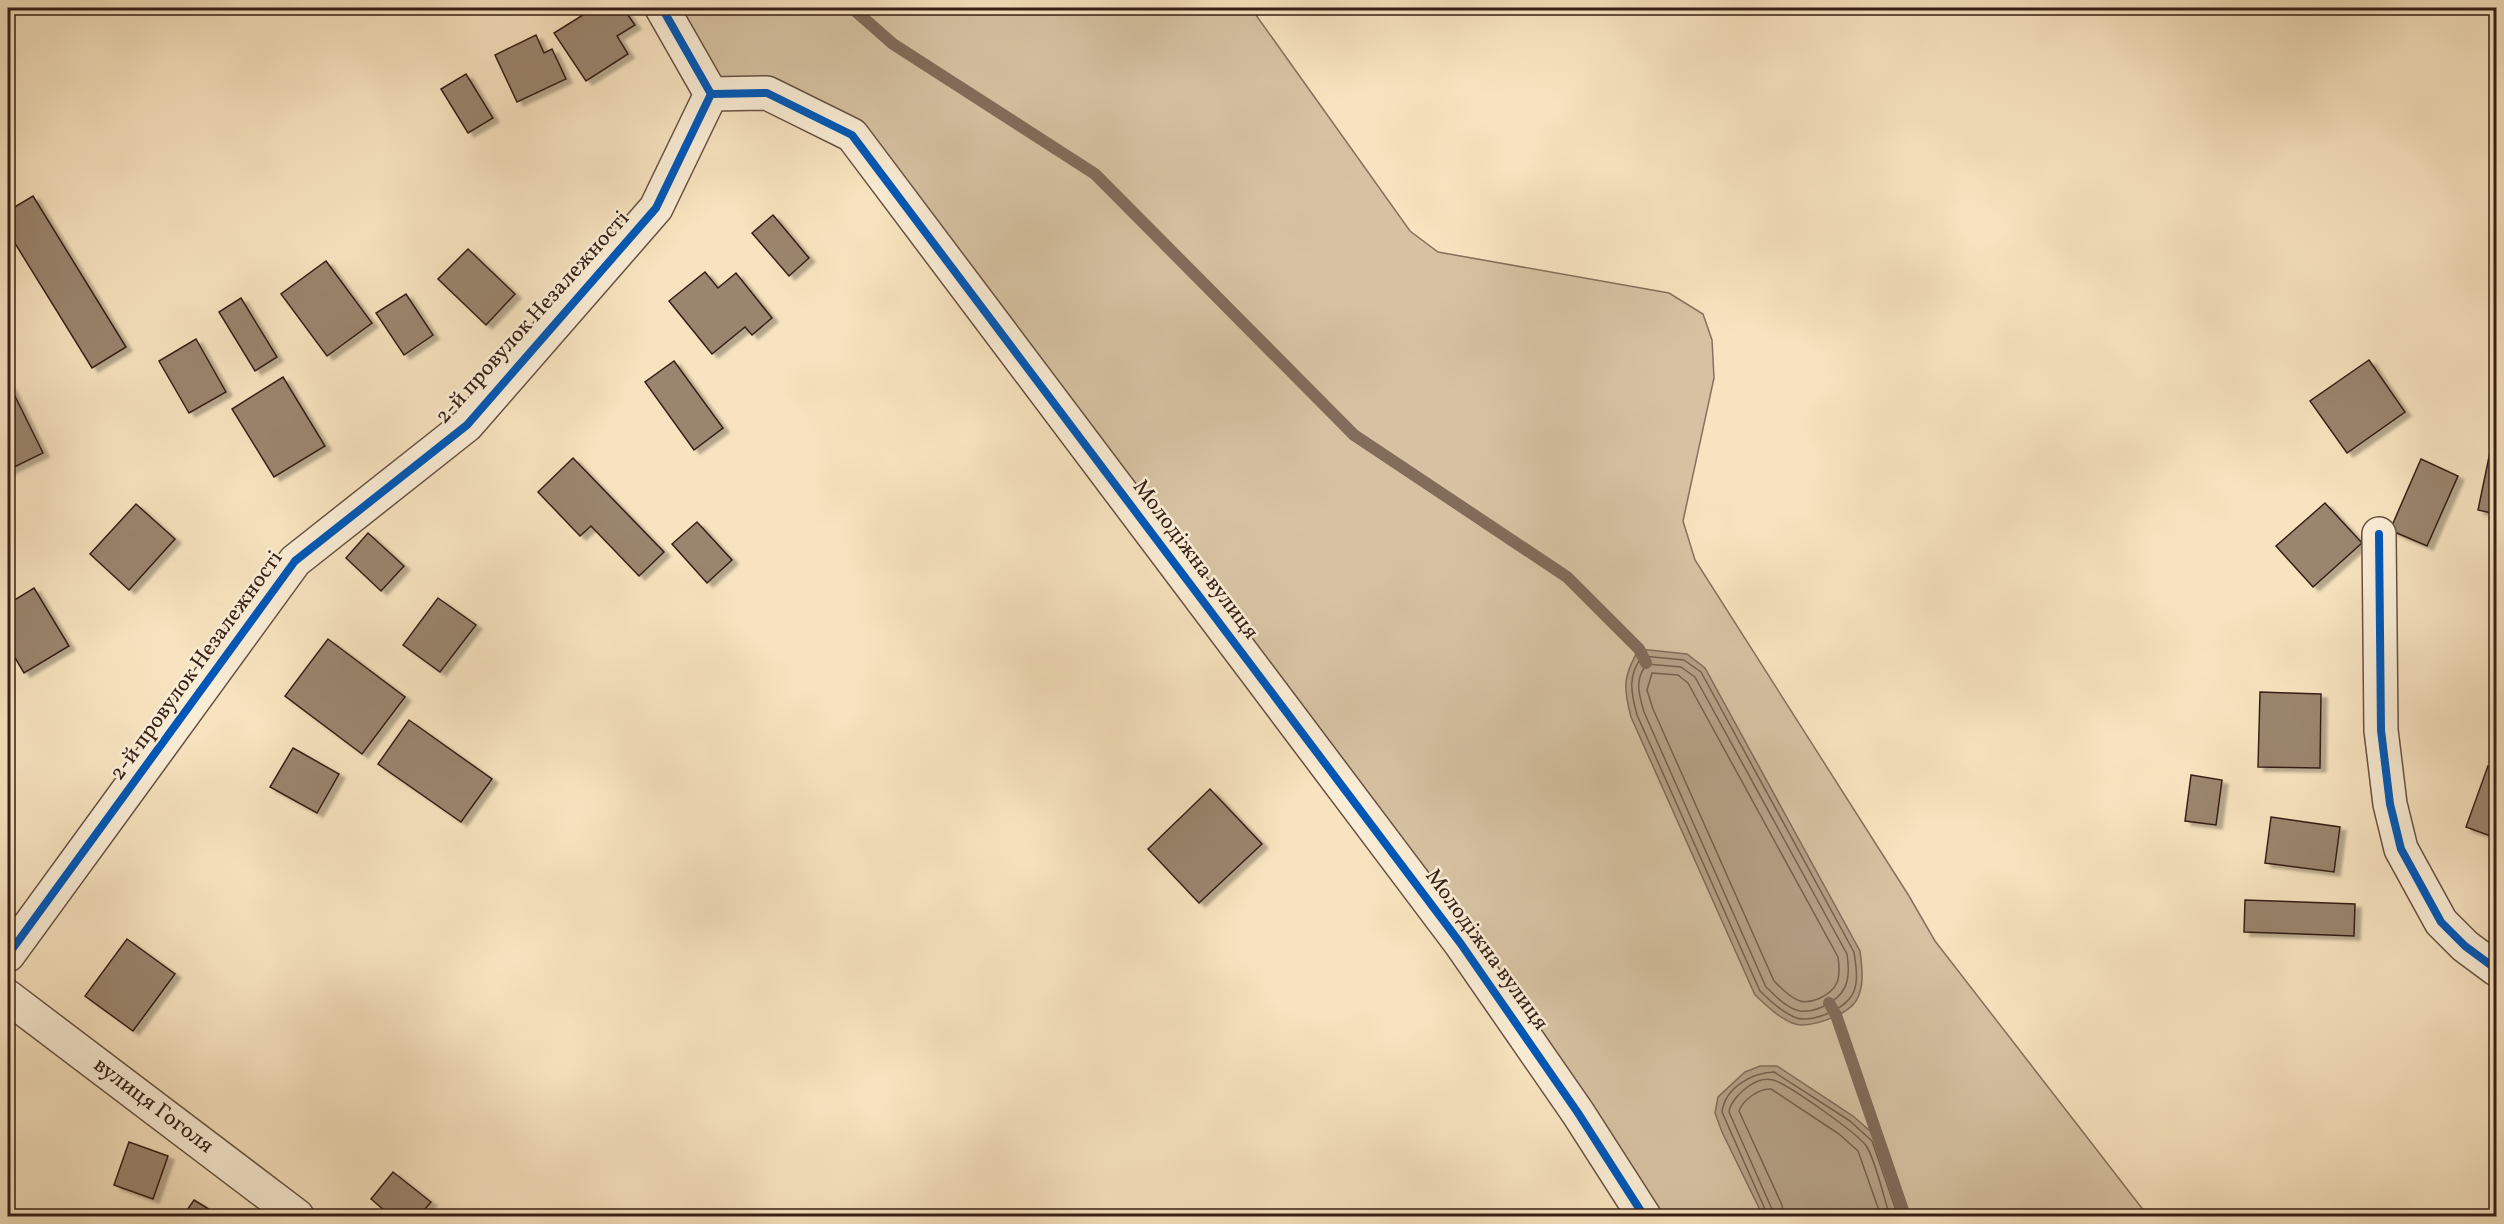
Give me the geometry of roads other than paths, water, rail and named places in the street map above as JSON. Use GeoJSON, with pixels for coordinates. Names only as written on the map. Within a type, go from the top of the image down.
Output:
{"type":"FeatureCollection","features":[{"type":"Feature","properties":{"kind":"street"},"geometry":{"type":"LineString","coordinates":[[662,8],[711,94]]}},
{"type":"Feature","properties":{"kind":"street","name":"Молодіжна вулиця"},"geometry":{"type":"LineString","coordinates":[[711,94],[767,93],[852,135],[1461,944],[1578,1113],[1644,1216]]}},
{"type":"Feature","properties":{"kind":"street","name":"2-й провулок Незалежності"},"geometry":{"type":"LineString","coordinates":[[8,955],[295,561],[467,425],[656,208],[711,94]]}},
{"type":"Feature","properties":{"kind":"street"},"geometry":{"type":"LineString","coordinates":[[2379,534],[2381,730],[2390,804],[2401,849],[2441,922],[2465,946],[2496,969]]}},
{"type":"Feature","properties":{"kind":"street","name":"вулиця Гоголя"},"geometry":{"type":"LineString","coordinates":[[8,997],[297,1216]]}},
{"type":"Feature","properties":{"kind":"water"},"geometry":{"type":"Polygon","coordinates":[[[1639,649],[1687,654],[1705,668],[1860,951],[1862,976],[1859,995],[1851,1006],[1836,1016],[1817,1023],[1799,1025],[1782,1018],[1755,995],[1631,717],[1626,682],[1627,674],[1639,649]]]}},
{"type":"Feature","properties":{"kind":"water"},"geometry":{"type":"Polygon","coordinates":[[[1760,1066],[1777,1066],[1853,1116],[1878,1138],[1905,1216],[1763,1216],[1715,1113],[1718,1097],[1745,1072],[1760,1066]]]}},
{"type":"Feature","properties":{"kind":"waterway"},"geometry":{"type":"LineString","coordinates":[[852,8],[893,44],[1095,174],[1354,435],[1567,577],[1639,649],[1646,663]]}},
{"type":"Feature","properties":{"kind":"waterway"},"geometry":{"type":"LineString","coordinates":[[1829,1003],[1836,1015],[1905,1216]]}}]}
